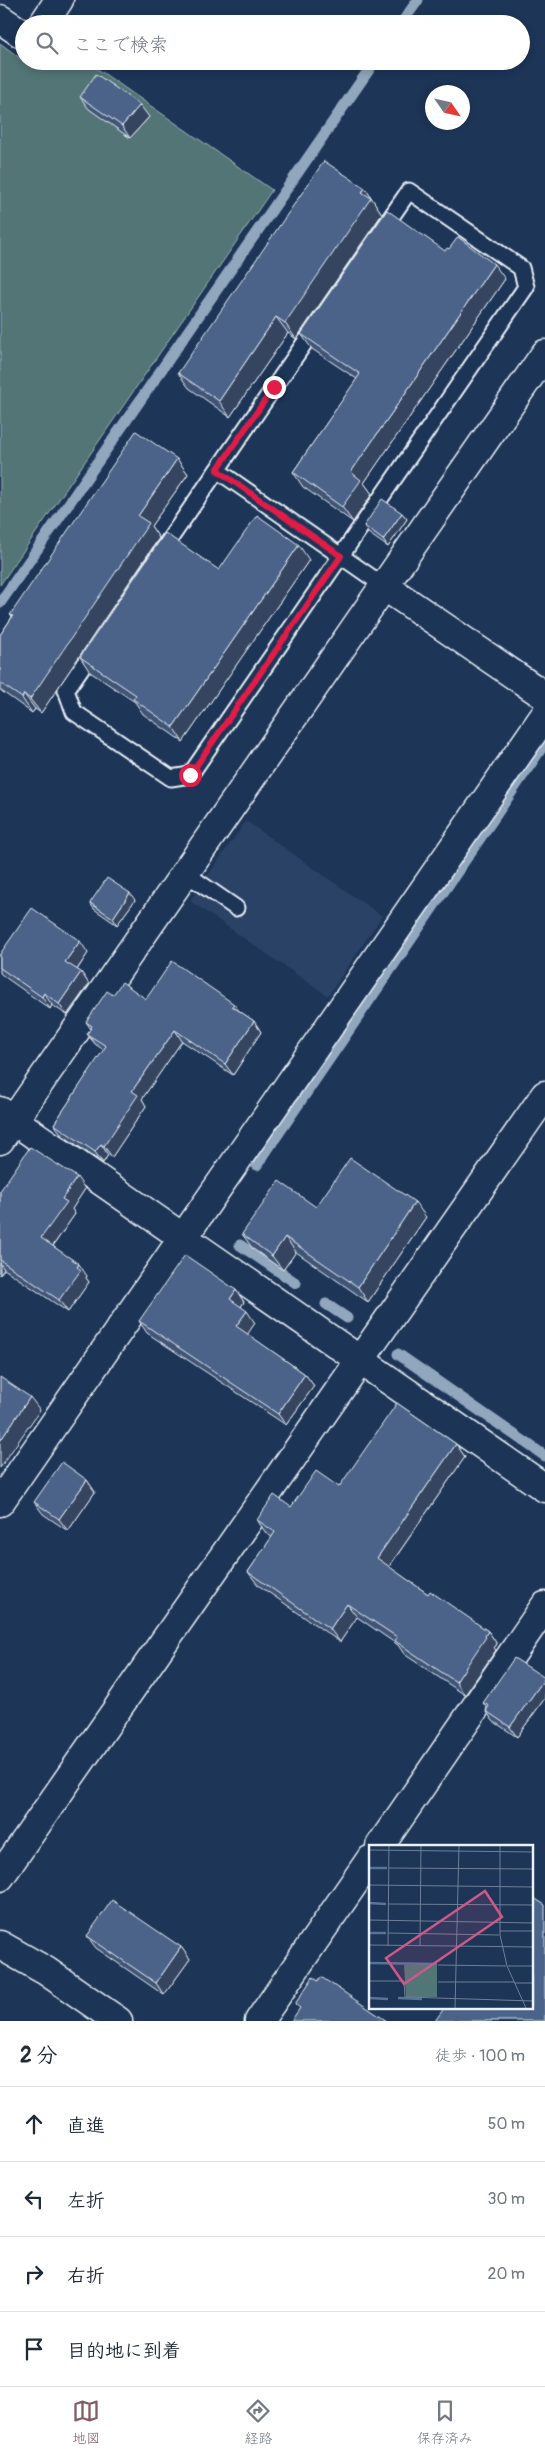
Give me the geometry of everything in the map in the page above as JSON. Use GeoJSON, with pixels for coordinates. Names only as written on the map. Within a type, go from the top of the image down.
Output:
{"type":"FeatureCollection","features":[{"type":"Feature","properties":{"kind":"street"},"geometry":{"type":"LineString","coordinates":[[49,15],[59,0]]}},
{"type":"Feature","properties":{"kind":"street"},"geometry":{"type":"LineString","coordinates":[[0,20],[15,29]]}},
{"type":"Feature","properties":{"kind":"street"},"geometry":{"type":"LineString","coordinates":[[545,354],[185,873],[4,1124],[182,1237],[545,1488]]}},
{"type":"Feature","properties":{"kind":"street"},"geometry":{"type":"LineString","coordinates":[[384,586],[545,696]]}},
{"type":"Feature","properties":{"kind":"street"},"geometry":{"type":"LineString","coordinates":[[0,1502],[545,715]]}},
{"type":"Feature","properties":{"kind":"street"},"geometry":{"type":"LineString","coordinates":[[0,1877],[545,1095]]}},
{"type":"Feature","properties":{"kind":"street"},"geometry":{"type":"LineString","coordinates":[[381,1845],[545,1606]]}},
{"type":"Feature","properties":{"kind":"street"},"geometry":{"type":"LineString","coordinates":[[259,2021],[369,1861]]}},
{"type":"Feature","properties":{"kind":"street"},"geometry":{"type":"LineString","coordinates":[[0,1945],[46,1971],[118,2021]]}},
{"type":"Feature","properties":{"kind":"lane"},"geometry":{"type":"LineString","coordinates":[[409,191],[521,268],[526,288],[341,556],[190,775],[171,778],[74,712],[66,690],[409,191]]}},
{"type":"Feature","properties":{"kind":"lane"},"geometry":{"type":"LineString","coordinates":[[217,470],[384,586]]}},
{"type":"Feature","properties":{"kind":"lane"},"geometry":{"type":"LineString","coordinates":[[185,873],[236,908]]}},
{"type":"Feature","properties":{"kind":"shaded area"},"geometry":{"type":"Polygon","coordinates":[[[246,821],[382,916],[328,996],[190,901],[246,821]]]}},
{"type":"Feature","properties":{"kind":"green space"},"geometry":{"type":"Polygon","coordinates":[[[0,43],[15,54],[15,70],[99,70],[272,190],[0,585],[0,43]]]}},
{"type":"Feature","properties":{"kind":"building"},"geometry":{"type":"Polygon","coordinates":[[[96,74],[140,105],[122,126],[80,97],[96,74]]]}},
{"type":"Feature","properties":{"kind":"building"},"geometry":{"type":"Polygon","coordinates":[[[324,161],[365,188],[362,192],[371,198],[285,323],[276,317],[219,401],[178,373],[324,161]]]}},
{"type":"Feature","properties":{"kind":"building"},"geometry":{"type":"Polygon","coordinates":[[[387,210],[445,251],[447,248],[449,249],[458,237],[494,264],[351,472],[361,480],[342,507],[293,472],[360,374],[301,334],[387,210]]]}},
{"type":"Feature","properties":{"kind":"building"},"geometry":{"type":"Polygon","coordinates":[[[136,431],[177,459],[138,516],[149,523],[30,699],[24,694],[22,698],[0,683],[0,635],[13,616],[10,615],[136,431]]]}},
{"type":"Feature","properties":{"kind":"building"},"geometry":{"type":"Polygon","coordinates":[[[382,499],[402,513],[383,540],[364,526],[382,499]]]}},
{"type":"Feature","properties":{"kind":"building"},"geometry":{"type":"Polygon","coordinates":[[[257,515],[299,545],[173,727],[133,699],[136,695],[80,657],[165,533],[219,570],[257,515]]]}},
{"type":"Feature","properties":{"kind":"building"},"geometry":{"type":"Polygon","coordinates":[[[107,878],[130,893],[113,918],[90,903],[107,878]]]}},
{"type":"Feature","properties":{"kind":"building"},"geometry":{"type":"Polygon","coordinates":[[[32,908],[80,941],[65,962],[81,972],[59,1004],[44,993],[42,997],[0,968],[0,954],[32,908]]]}},
{"type":"Feature","properties":{"kind":"building"},"geometry":{"type":"Polygon","coordinates":[[[172,961],[234,1004],[232,1006],[254,1021],[225,1064],[175,1030],[132,1091],[138,1095],[104,1146],[101,1144],[95,1152],[54,1124],[106,1046],[87,1034],[92,1026],[86,1022],[107,991],[113,995],[122,982],[146,999],[172,961]]]}},
{"type":"Feature","properties":{"kind":"building"},"geometry":{"type":"Polygon","coordinates":[[[30,1147],[77,1177],[62,1199],[67,1202],[41,1238],[79,1264],[77,1267],[81,1270],[59,1300],[0,1260],[0,1191],[30,1147]]]}},
{"type":"Feature","properties":{"kind":"building"},"geometry":{"type":"Polygon","coordinates":[[[350,1158],[415,1202],[358,1287],[285,1237],[272,1256],[242,1234],[279,1181],[316,1207],[350,1158]]]}},
{"type":"Feature","properties":{"kind":"building"},"geometry":{"type":"Polygon","coordinates":[[[185,1255],[236,1290],[230,1299],[247,1311],[236,1326],[305,1374],[278,1414],[139,1321],[185,1255]]]}},
{"type":"Feature","properties":{"kind":"building"},"geometry":{"type":"Polygon","coordinates":[[[0,1377],[30,1397],[0,1441],[0,1377]]]}},
{"type":"Feature","properties":{"kind":"building"},"geometry":{"type":"Polygon","coordinates":[[[397,1403],[456,1444],[377,1558],[428,1594],[430,1591],[488,1631],[456,1682],[395,1641],[397,1637],[347,1604],[330,1629],[248,1572],[275,1532],[257,1520],[274,1495],[291,1507],[316,1471],[339,1487],[397,1403]]]}},
{"type":"Feature","properties":{"kind":"building"},"geometry":{"type":"Polygon","coordinates":[[[62,1462],[87,1480],[59,1519],[34,1502],[62,1462]]]}},
{"type":"Feature","properties":{"kind":"building"},"geometry":{"type":"Polygon","coordinates":[[[514,1658],[545,1678],[510,1727],[486,1711],[489,1706],[483,1703],[514,1658]]]}},
{"type":"Feature","properties":{"kind":"building"},"geometry":{"type":"Polygon","coordinates":[[[532,1897],[545,1905],[545,2021],[435,2021],[444,2008],[532,2008],[532,1897]]]}},
{"type":"Feature","properties":{"kind":"building"},"geometry":{"type":"Polygon","coordinates":[[[112,1900],[181,1947],[156,1983],[87,1936],[112,1900]]]}},
{"type":"Feature","properties":{"kind":"building"},"geometry":{"type":"Polygon","coordinates":[[[313,1977],[318,1981],[321,1977],[387,2021],[291,2021],[300,2008],[295,2004],[313,1977]]]}},
{"type":"Feature","properties":{"kind":"waterway"},"geometry":{"type":"LineString","coordinates":[[407,15],[418,0]]}},
{"type":"Feature","properties":{"kind":"waterway"},"geometry":{"type":"LineString","coordinates":[[0,603],[369,70]]}},
{"type":"Feature","properties":{"kind":"waterway"},"geometry":{"type":"LineString","coordinates":[[257,1165],[545,743]]}},
{"type":"Feature","properties":{"kind":"waterway"},"geometry":{"type":"LineString","coordinates":[[240,1245],[296,1283]]}},
{"type":"Feature","properties":{"kind":"waterway"},"geometry":{"type":"LineString","coordinates":[[326,1304],[347,1318]]}},
{"type":"Feature","properties":{"kind":"waterway"},"geometry":{"type":"LineString","coordinates":[[398,1354],[545,1456]]}},
{"type":"Feature","properties":{"kind":"route"},"geometry":{"type":"LineString","coordinates":[[190,775],[341,556],[217,470],[274,387]]}}]}
